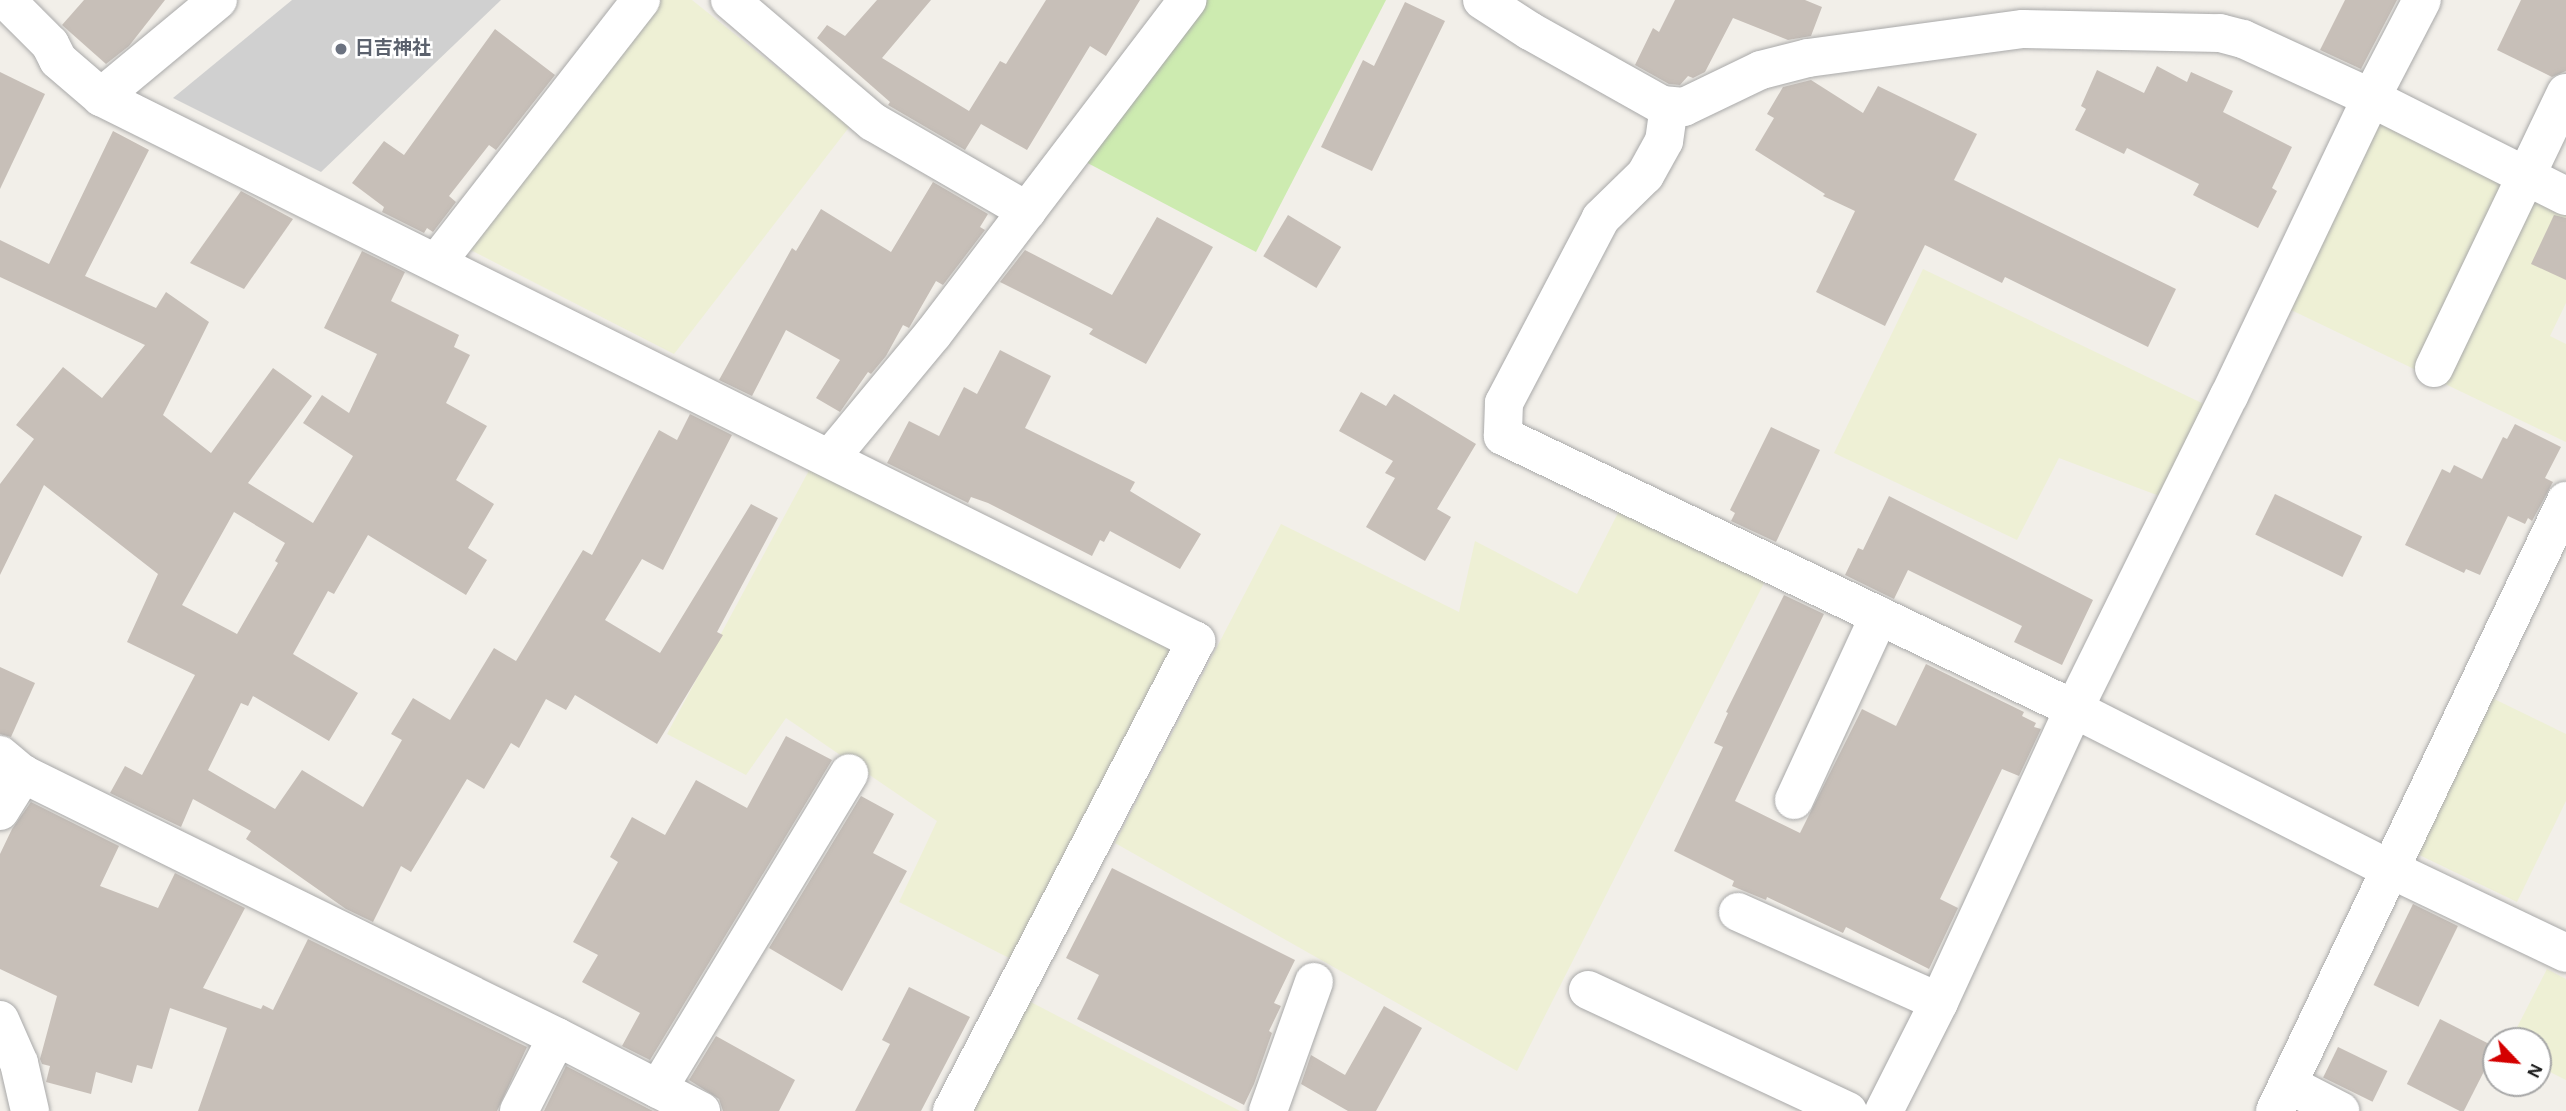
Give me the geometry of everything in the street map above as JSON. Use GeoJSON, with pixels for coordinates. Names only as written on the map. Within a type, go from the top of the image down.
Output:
{"type":"FeatureCollection","features":[{"type":"Feature","properties":{"kind":"street"},"geometry":{"type":"LineString","coordinates":[[6,0],[50,44],[58,60],[101,97],[1196,641],[952,1111]]}},
{"type":"Feature","properties":{"kind":"street"},"geometry":{"type":"LineString","coordinates":[[101,97],[218,0]]}},
{"type":"Feature","properties":{"kind":"street"},"geometry":{"type":"LineString","coordinates":[[437,262],[641,0]]}},
{"type":"Feature","properties":{"kind":"street"},"geometry":{"type":"LineString","coordinates":[[730,0],[873,122],[1027,211]]}},
{"type":"Feature","properties":{"kind":"street"},"geometry":{"type":"LineString","coordinates":[[830,458],[933,334],[1188,0]]}},
{"type":"Feature","properties":{"kind":"street"},"geometry":{"type":"LineString","coordinates":[[1482,0],[1595,69],[1669,106],[1684,107],[1761,71],[1808,58],[2022,29],[2220,33],[2243,39],[2371,98],[2566,195]]}},
{"type":"Feature","properties":{"kind":"street"},"geometry":{"type":"LineString","coordinates":[[1884,1111],[1939,1002],[2074,709],[2229,396],[2371,98],[2422,0]]}},
{"type":"Feature","properties":{"kind":"street"},"geometry":{"type":"LineString","coordinates":[[2434,368],[2566,93]]}},
{"type":"Feature","properties":{"kind":"street"},"geometry":{"type":"LineString","coordinates":[[1669,106],[1664,141],[1645,175],[1601,218],[1504,403],[1503,436],[2074,709],[2390,869],[2566,953]]}},
{"type":"Feature","properties":{"kind":"street"},"geometry":{"type":"LineString","coordinates":[[2340,1111],[2282,1097],[2566,501]]}},
{"type":"Feature","properties":{"kind":"street"},"geometry":{"type":"LineString","coordinates":[[1794,800],[1880,616]]}},
{"type":"Feature","properties":{"kind":"street"},"geometry":{"type":"LineString","coordinates":[[0,811],[12,764],[701,1111]]}},
{"type":"Feature","properties":{"kind":"street"},"geometry":{"type":"LineString","coordinates":[[659,1089],[849,774]]}},
{"type":"Feature","properties":{"kind":"street"},"geometry":{"type":"LineString","coordinates":[[1738,912],[1939,1002]]}},
{"type":"Feature","properties":{"kind":"street"},"geometry":{"type":"LineString","coordinates":[[1269,1111],[1314,982]]}},
{"type":"Feature","properties":{"kind":"street"},"geometry":{"type":"LineString","coordinates":[[1588,989],[1848,1111]]}},
{"type":"Feature","properties":{"kind":"street"},"geometry":{"type":"LineString","coordinates":[[0,1020],[19,1063],[30,1111]]}},
{"type":"Feature","properties":{"kind":"street"},"geometry":{"type":"LineString","coordinates":[[519,1111],[557,1037]]}},
{"type":"Feature","properties":{"kind":"shaded area","name":"日吉神社"},"geometry":{"type":"Polygon","coordinates":[[[292,0],[501,0],[321,172],[173,98],[292,0]]]}},
{"type":"Feature","properties":{"kind":"green space"},"geometry":{"type":"Polygon","coordinates":[[[652,0],[692,0],[850,126],[674,354],[455,242],[652,0]]]}},
{"type":"Feature","properties":{"kind":"green space"},"geometry":{"type":"Polygon","coordinates":[[[1203,0],[1386,0],[1256,252],[1080,159],[1203,0]]]}},
{"type":"Feature","properties":{"kind":"green space"},"geometry":{"type":"Polygon","coordinates":[[[2380,120],[2566,206],[2566,303],[2550,336],[2566,344],[2566,442],[2287,308],[2380,120]]]}},
{"type":"Feature","properties":{"kind":"green space"},"geometry":{"type":"Polygon","coordinates":[[[1923,269],[2208,406],[2162,497],[2059,458],[2017,540],[1834,453],[1923,269]]]}},
{"type":"Feature","properties":{"kind":"green space"},"geometry":{"type":"Polygon","coordinates":[[[813,463],[1183,652],[1015,961],[899,902],[937,821],[786,718],[746,775],[667,734],[813,463]]]}},
{"type":"Feature","properties":{"kind":"green space"},"geometry":{"type":"Polygon","coordinates":[[[1622,505],[1765,581],[1517,1071],[1115,843],[1281,524],[1459,612],[1475,541],[1577,594],[1622,505]]]}},
{"type":"Feature","properties":{"kind":"green space"},"geometry":{"type":"Polygon","coordinates":[[[2486,695],[2566,734],[2566,801],[2517,902],[2411,851],[2486,695]]]}},
{"type":"Feature","properties":{"kind":"green space"},"geometry":{"type":"Polygon","coordinates":[[[2547,969],[2566,979],[2566,1080],[2552,1073],[2552,1027],[2517,1027],[2547,969]]]}},
{"type":"Feature","properties":{"kind":"green space"},"geometry":{"type":"Polygon","coordinates":[[[1025,999],[1240,1111],[967,1111],[1025,999]]]}},
{"type":"Feature","properties":{"kind":"building"},"geometry":{"type":"Polygon","coordinates":[[[84,0],[165,0],[129,46],[106,64],[62,25],[84,0]]]}},
{"type":"Feature","properties":{"kind":"building"},"geometry":{"type":"Polygon","coordinates":[[[877,0],[931,0],[882,58],[969,111],[1000,61],[1006,64],[1046,0],[1140,0],[1106,56],[1090,46],[1027,150],[981,124],[965,150],[888,105],[890,102],[817,38],[827,25],[845,36],[877,0]]]}},
{"type":"Feature","properties":{"kind":"building"},"geometry":{"type":"Polygon","coordinates":[[[1675,0],[1805,0],[1822,7],[1811,36],[1788,40],[1733,18],[1705,72],[1693,78],[1688,76],[1680,85],[1669,84],[1635,65],[1653,28],[1659,32],[1675,0]]]}},
{"type":"Feature","properties":{"kind":"building"},"geometry":{"type":"Polygon","coordinates":[[[2345,0],[2397,0],[2361,69],[2320,50],[2345,0]]]}},
{"type":"Feature","properties":{"kind":"building"},"geometry":{"type":"Polygon","coordinates":[[[2521,0],[2566,0],[2566,71],[2552,77],[2497,50],[2521,0]]]}},
{"type":"Feature","properties":{"kind":"building"},"geometry":{"type":"Polygon","coordinates":[[[1405,2],[1445,21],[1372,171],[1321,147],[1363,60],[1374,66],[1405,2]]]}},
{"type":"Feature","properties":{"kind":"building"},"geometry":{"type":"Polygon","coordinates":[[[495,29],[555,75],[496,150],[489,145],[449,196],[456,202],[433,232],[427,228],[424,233],[382,212],[384,207],[352,183],[384,141],[404,155],[495,29]]]}},
{"type":"Feature","properties":{"kind":"building"},"geometry":{"type":"Polygon","coordinates":[[[2157,66],[2187,82],[2191,72],[2233,91],[2223,112],[2292,147],[2272,188],[2277,191],[2258,228],[2193,195],[2199,184],[2127,148],[2124,154],[2075,130],[2086,109],[2081,106],[2097,70],[2144,93],[2157,66]]]}},
{"type":"Feature","properties":{"kind":"building"},"geometry":{"type":"Polygon","coordinates":[[[0,72],[45,94],[0,189],[0,72]]]}},
{"type":"Feature","properties":{"kind":"building"},"geometry":{"type":"Polygon","coordinates":[[[1811,80],[1863,113],[1878,86],[1977,134],[1954,180],[2176,289],[2148,347],[2005,277],[2002,283],[1925,245],[1885,326],[1816,292],[1855,211],[1823,196],[1825,194],[1755,150],[1774,118],[1767,114],[1783,87],[1811,80]]]}},
{"type":"Feature","properties":{"kind":"building"},"geometry":{"type":"Polygon","coordinates":[[[113,131],[149,150],[85,276],[156,308],[166,292],[209,322],[163,415],[211,453],[273,368],[312,396],[248,483],[313,523],[353,456],[303,423],[322,395],[349,413],[377,354],[324,328],[362,251],[405,272],[391,301],[459,335],[454,347],[470,355],[446,403],[487,426],[456,480],[494,504],[468,548],[487,560],[466,595],[368,535],[334,594],[328,591],[293,654],[358,693],[329,741],[253,696],[248,706],[241,703],[208,770],[275,809],[302,770],[363,807],[402,740],[391,734],[413,698],[450,720],[494,648],[516,661],[583,550],[592,555],[659,430],[677,440],[690,414],[732,435],[663,570],[642,559],[605,620],[660,653],[751,504],[778,518],[717,632],[723,635],[657,744],[575,695],[566,710],[546,699],[519,748],[511,743],[484,789],[467,779],[411,872],[401,866],[373,922],[346,909],[246,839],[251,831],[193,799],[181,827],[110,793],[125,766],[142,775],[195,675],[127,642],[158,574],[44,485],[0,575],[0,484],[34,439],[16,425],[63,367],[102,398],[145,345],[0,277],[0,240],[49,264],[113,131]],[[234,512],[182,605],[237,634],[278,563],[275,561],[285,543],[234,512]]]}},
{"type":"Feature","properties":{"kind":"building"},"geometry":{"type":"Polygon","coordinates":[[[933,182],[988,214],[980,227],[985,230],[943,285],[936,281],[909,328],[903,325],[886,356],[871,374],[868,372],[840,412],[816,398],[840,360],[786,330],[752,396],[719,380],[792,248],[796,251],[821,209],[891,252],[933,182]]]}},
{"type":"Feature","properties":{"kind":"building"},"geometry":{"type":"Polygon","coordinates":[[[241,191],[293,219],[244,289],[190,263],[241,191]]]}},
{"type":"Feature","properties":{"kind":"building"},"geometry":{"type":"Polygon","coordinates":[[[1288,215],[1341,247],[1316,288],[1263,256],[1288,215]]]}},
{"type":"Feature","properties":{"kind":"building"},"geometry":{"type":"Polygon","coordinates":[[[2554,215],[2566,218],[2566,280],[2531,264],[2554,215]]]}},
{"type":"Feature","properties":{"kind":"building"},"geometry":{"type":"Polygon","coordinates":[[[1157,217],[1213,247],[1146,364],[1089,334],[1093,329],[1000,282],[1025,250],[1112,295],[1157,217]]]}},
{"type":"Feature","properties":{"kind":"building"},"geometry":{"type":"Polygon","coordinates":[[[1000,350],[1051,376],[1025,428],[1135,482],[1130,491],[1201,534],[1180,569],[1110,531],[1104,542],[1100,540],[1092,556],[988,503],[971,497],[968,503],[887,463],[909,421],[939,436],[964,387],[977,394],[1000,350]]]}},
{"type":"Feature","properties":{"kind":"building"},"geometry":{"type":"Polygon","coordinates":[[[1361,392],[1386,406],[1394,394],[1476,444],[1437,509],[1451,517],[1425,561],[1366,527],[1395,478],[1385,473],[1393,461],[1339,431],[1361,392]]]}},
{"type":"Feature","properties":{"kind":"building"},"geometry":{"type":"Polygon","coordinates":[[[2515,424],[2561,447],[2545,478],[2553,482],[2532,521],[2528,518],[2525,524],[2508,516],[2480,575],[2466,569],[2464,573],[2405,545],[2442,469],[2450,473],[2454,465],[2482,479],[2503,437],[2507,439],[2515,424]]]}},
{"type":"Feature","properties":{"kind":"building"},"geometry":{"type":"Polygon","coordinates":[[[1771,427],[1820,450],[1776,542],[1731,521],[1735,513],[1730,510],[1771,427]]]}},
{"type":"Feature","properties":{"kind":"building"},"geometry":{"type":"Polygon","coordinates":[[[2275,494],[2362,537],[2342,577],[2255,534],[2275,494]]]}},
{"type":"Feature","properties":{"kind":"building"},"geometry":{"type":"Polygon","coordinates":[[[1889,496],[2093,600],[2062,665],[2014,642],[2022,626],[1908,570],[1894,599],[1845,575],[1858,548],[1863,550],[1889,496]]]}},
{"type":"Feature","properties":{"kind":"building"},"geometry":{"type":"Polygon","coordinates":[[[1784,595],[1824,614],[1735,801],[1800,833],[1862,709],[1896,726],[1926,664],[2024,712],[2022,716],[2036,723],[2034,727],[2041,729],[2019,776],[2002,769],[1940,899],[1958,908],[1929,969],[1846,927],[1843,933],[1767,897],[1766,900],[1732,886],[1734,881],[1674,851],[1723,747],[1714,743],[1728,713],[1726,712],[1784,595]]]}},
{"type":"Feature","properties":{"kind":"building"},"geometry":{"type":"Polygon","coordinates":[[[0,667],[35,683],[11,737],[0,734],[0,667]]]}},
{"type":"Feature","properties":{"kind":"building"},"geometry":{"type":"Polygon","coordinates":[[[786,736],[832,760],[650,1060],[622,1046],[640,1013],[582,982],[598,955],[573,942],[618,862],[610,857],[632,817],[665,835],[696,780],[747,808],[786,736]]]}},
{"type":"Feature","properties":{"kind":"building"},"geometry":{"type":"Polygon","coordinates":[[[861,796],[894,814],[873,853],[907,871],[842,991],[769,948],[861,796]]]}},
{"type":"Feature","properties":{"kind":"building"},"geometry":{"type":"Polygon","coordinates":[[[31,802],[119,846],[100,886],[158,908],[175,873],[245,908],[203,988],[261,1009],[263,1005],[273,1010],[308,939],[527,1047],[497,1111],[198,1111],[227,1028],[170,1008],[152,1069],[137,1065],[132,1083],[96,1072],[91,1094],[46,1082],[50,1066],[42,1064],[40,1059],[57,996],[0,969],[0,854],[12,829],[31,802]]]}},
{"type":"Feature","properties":{"kind":"building"},"geometry":{"type":"Polygon","coordinates":[[[1112,868],[1295,960],[1274,1003],[1281,1006],[1269,1031],[1272,1033],[1244,1105],[1077,1019],[1099,975],[1066,958],[1112,868]]]}},
{"type":"Feature","properties":{"kind":"building"},"geometry":{"type":"Polygon","coordinates":[[[2413,904],[2458,926],[2418,1007],[2374,985],[2413,904]]]}},
{"type":"Feature","properties":{"kind":"building"},"geometry":{"type":"Polygon","coordinates":[[[909,987],[970,1017],[921,1111],[855,1111],[890,1044],[882,1040],[909,987]]]}},
{"type":"Feature","properties":{"kind":"building"},"geometry":{"type":"Polygon","coordinates":[[[1384,1006],[1422,1028],[1376,1111],[1348,1111],[1301,1084],[1311,1055],[1345,1075],[1384,1006]]]}},
{"type":"Feature","properties":{"kind":"building"},"geometry":{"type":"Polygon","coordinates":[[[2440,1019],[2482,1040],[2482,1075],[2464,1111],[2407,1084],[2440,1019]]]}},
{"type":"Feature","properties":{"kind":"building"},"geometry":{"type":"Polygon","coordinates":[[[716,1036],[795,1080],[779,1111],[723,1111],[719,1099],[689,1080],[716,1036]]]}},
{"type":"Feature","properties":{"kind":"building"},"geometry":{"type":"Polygon","coordinates":[[[2338,1047],[2387,1071],[2373,1102],[2323,1078],[2338,1047]]]}},
{"type":"Feature","properties":{"kind":"building"},"geometry":{"type":"Polygon","coordinates":[[[566,1066],[647,1108],[653,1111],[544,1111],[566,1066]]]}},
{"type":"Feature","properties":{"kind":"place","name":"日吉神社"},"geometry":{"type":"Point","coordinates":[341,49]}}]}
